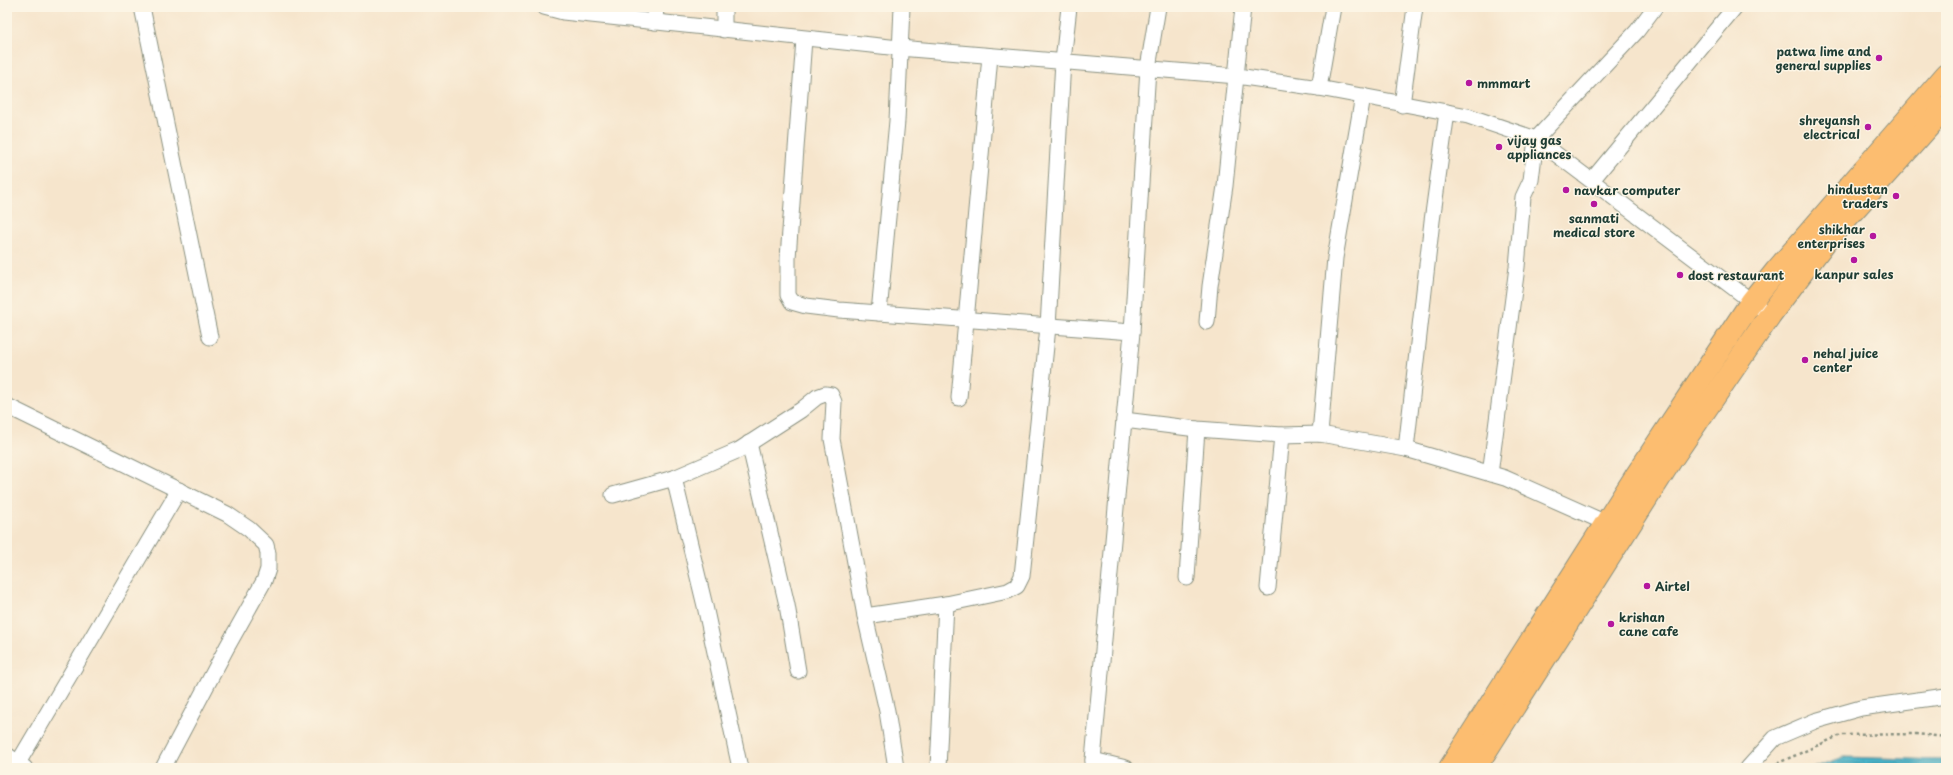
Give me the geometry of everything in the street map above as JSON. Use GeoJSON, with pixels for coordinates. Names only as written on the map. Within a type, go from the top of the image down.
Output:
{"type":"FeatureCollection","features":[{"type":"Feature","properties":{"kind":"main road"},"geometry":{"type":"LineString","coordinates":[[1450,768],[1606,523],[1752,301],[1781,265],[1946,75]]}},
{"type":"Feature","properties":{"kind":"main road"},"geometry":{"type":"LineString","coordinates":[[1475,768],[1671,460],[1770,315],[1825,242],[1946,107]]}},
{"type":"Feature","properties":{"kind":"street"},"geometry":{"type":"LineString","coordinates":[[142,7],[210,337]]}},
{"type":"Feature","properties":{"kind":"street"},"geometry":{"type":"LineString","coordinates":[[544,7],[577,10],[655,22],[804,39],[1237,76],[1320,88],[1402,105],[1468,116],[1536,139],[1770,315]]}},
{"type":"Feature","properties":{"kind":"street"},"geometry":{"type":"LineString","coordinates":[[655,22],[656,7]]}},
{"type":"Feature","properties":{"kind":"street"},"geometry":{"type":"LineString","coordinates":[[724,7],[724,30]]}},
{"type":"Feature","properties":{"kind":"street"},"geometry":{"type":"LineString","coordinates":[[879,313],[897,121],[899,48],[902,7]]}},
{"type":"Feature","properties":{"kind":"street"},"geometry":{"type":"LineString","coordinates":[[865,616],[946,604],[1008,591],[1017,586],[1022,576],[1048,327],[1063,61],[1069,7]]}},
{"type":"Feature","properties":{"kind":"street"},"geometry":{"type":"LineString","coordinates":[[1126,768],[1093,764],[1132,332],[1148,68],[1158,7]]}},
{"type":"Feature","properties":{"kind":"street"},"geometry":{"type":"LineString","coordinates":[[1207,322],[1237,76],[1243,7]]}},
{"type":"Feature","properties":{"kind":"street"},"geometry":{"type":"LineString","coordinates":[[1320,88],[1333,7]]}},
{"type":"Feature","properties":{"kind":"street"},"geometry":{"type":"LineString","coordinates":[[1402,105],[1415,7]]}},
{"type":"Feature","properties":{"kind":"street"},"geometry":{"type":"LineString","coordinates":[[1490,474],[1517,267],[1523,197],[1530,180],[1536,139],[1637,31],[1655,7]]}},
{"type":"Feature","properties":{"kind":"street"},"geometry":{"type":"LineString","coordinates":[[1592,180],[1735,7]]}},
{"type":"Feature","properties":{"kind":"street"},"geometry":{"type":"LineString","coordinates":[[804,39],[788,258],[788,296],[792,302],[806,306],[965,321],[1132,332]]}},
{"type":"Feature","properties":{"kind":"street"},"geometry":{"type":"LineString","coordinates":[[959,398],[990,56]]}},
{"type":"Feature","properties":{"kind":"street"},"geometry":{"type":"LineString","coordinates":[[1320,434],[1335,258],[1363,96]]}},
{"type":"Feature","properties":{"kind":"street"},"geometry":{"type":"LineString","coordinates":[[1406,449],[1432,221],[1447,112]]}},
{"type":"Feature","properties":{"kind":"street"},"geometry":{"type":"LineString","coordinates":[[613,495],[674,478],[739,450],[801,410],[817,397],[825,394],[831,395],[834,402],[832,439],[865,616],[887,710],[896,768]]}},
{"type":"Feature","properties":{"kind":"street"},"geometry":{"type":"LineString","coordinates":[[7,406],[227,514],[249,529],[266,546],[268,564],[264,581],[226,647],[163,768]]}},
{"type":"Feature","properties":{"kind":"street"},"geometry":{"type":"LineString","coordinates":[[1124,420],[1197,429],[1282,435],[1320,434],[1406,449],[1505,478],[1606,523]]}},
{"type":"Feature","properties":{"kind":"street"},"geometry":{"type":"LineString","coordinates":[[1186,578],[1197,429]]}},
{"type":"Feature","properties":{"kind":"street"},"geometry":{"type":"LineString","coordinates":[[1268,588],[1282,435]]}},
{"type":"Feature","properties":{"kind":"street"},"geometry":{"type":"LineString","coordinates":[[749,443],[785,598],[798,671]]}},
{"type":"Feature","properties":{"kind":"street"},"geometry":{"type":"LineString","coordinates":[[674,478],[705,606],[740,768]]}},
{"type":"Feature","properties":{"kind":"street"},"geometry":{"type":"LineString","coordinates":[[16,762],[179,490]]}},
{"type":"Feature","properties":{"kind":"street"},"geometry":{"type":"LineString","coordinates":[[938,768],[946,604]]}},
{"type":"Feature","properties":{"kind":"street"},"geometry":{"type":"LineString","coordinates":[[1748,768],[1775,738],[1815,721],[1861,708],[1946,696]]}},
{"type":"Feature","properties":{"kind":"path"},"geometry":{"type":"LineString","coordinates":[[1773,768],[1776,764],[1841,736],[1916,734],[1946,737]]}},
{"type":"Feature","properties":{"kind":"water"},"geometry":{"type":"Polygon","coordinates":[[[1844,757],[1946,760],[1946,768],[1813,768],[1844,757]]]}},
{"type":"Feature","properties":{"kind":"place","name":"patwa lime and general supplies"},"geometry":{"type":"Point","coordinates":[1879,58]}},
{"type":"Feature","properties":{"kind":"place","name":"mmmart"},"geometry":{"type":"Point","coordinates":[1469,83]}},
{"type":"Feature","properties":{"kind":"place","name":"shreyansh electrical"},"geometry":{"type":"Point","coordinates":[1868,127]}},
{"type":"Feature","properties":{"kind":"place","name":"vijay gas appliances"},"geometry":{"type":"Point","coordinates":[1499,147]}},
{"type":"Feature","properties":{"kind":"place","name":"navkar computer"},"geometry":{"type":"Point","coordinates":[1566,190]}},
{"type":"Feature","properties":{"kind":"place","name":"hindustan traders"},"geometry":{"type":"Point","coordinates":[1896,196]}},
{"type":"Feature","properties":{"kind":"place","name":"sanmati medical store"},"geometry":{"type":"Point","coordinates":[1594,204]}},
{"type":"Feature","properties":{"kind":"place","name":"shikhar enterprises"},"geometry":{"type":"Point","coordinates":[1873,236]}},
{"type":"Feature","properties":{"kind":"place","name":"kanpur sales"},"geometry":{"type":"Point","coordinates":[1854,260]}},
{"type":"Feature","properties":{"kind":"place","name":"dost restaurant"},"geometry":{"type":"Point","coordinates":[1680,275]}},
{"type":"Feature","properties":{"kind":"place","name":"nehal juice center"},"geometry":{"type":"Point","coordinates":[1805,360]}},
{"type":"Feature","properties":{"kind":"place","name":"Airtel"},"geometry":{"type":"Point","coordinates":[1647,586]}},
{"type":"Feature","properties":{"kind":"place","name":"krishan cane cafe"},"geometry":{"type":"Point","coordinates":[1611,624]}}]}
